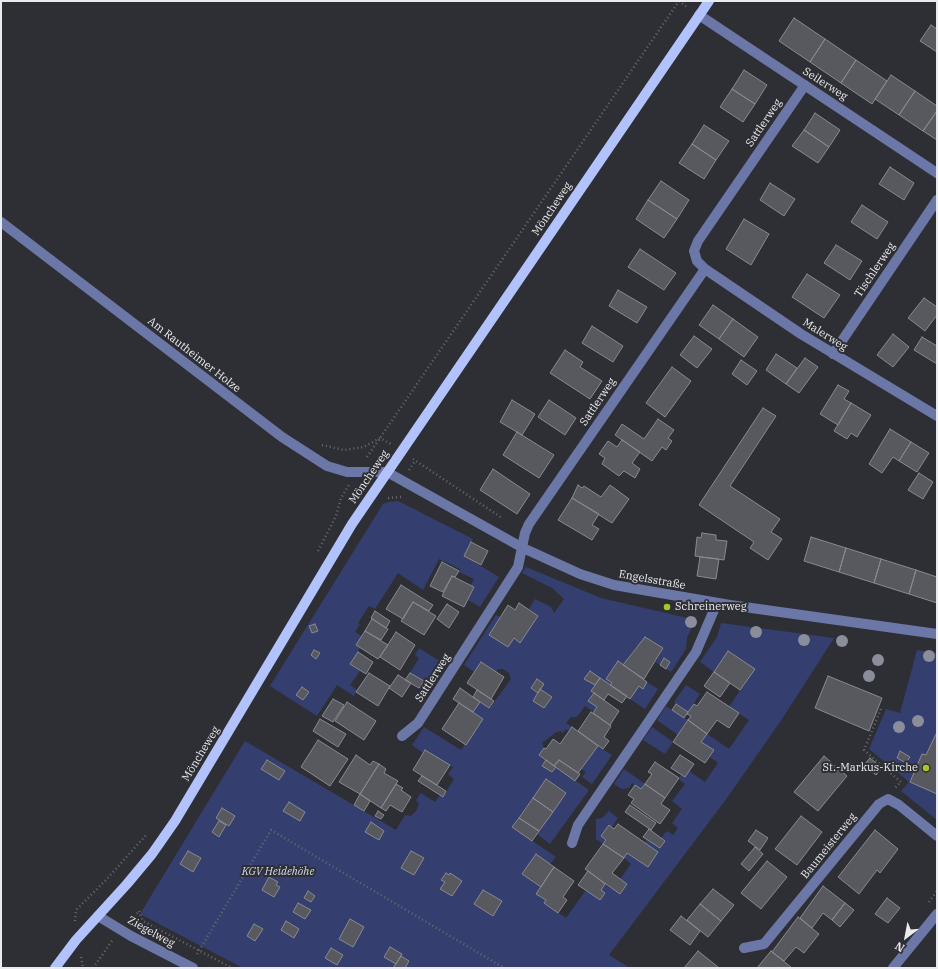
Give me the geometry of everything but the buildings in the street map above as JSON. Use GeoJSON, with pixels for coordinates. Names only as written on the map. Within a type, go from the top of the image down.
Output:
{"type":"FeatureCollection","features":[{"type":"Feature","properties":{"kind":"main road","name":"Möncheweg"},"geometry":{"type":"LineString","coordinates":[[55,968],[76,940],[147,860],[175,821],[352,524],[709,1]]}},
{"type":"Feature","properties":{"kind":"street","name":"Seilerweg"},"geometry":{"type":"LineString","coordinates":[[699,16],[937,173]]}},
{"type":"Feature","properties":{"kind":"street","name":"Sattlerweg"},"geometry":{"type":"LineString","coordinates":[[402,736],[418,722],[518,567],[525,533],[616,397],[705,269],[697,261],[694,251],[698,241],[805,85]]}},
{"type":"Feature","properties":{"kind":"street","name":"Tischlerweg"},"geometry":{"type":"LineString","coordinates":[[833,354],[937,200]]}},
{"type":"Feature","properties":{"kind":"street","name":"Am Rautheimer Holze"},"geometry":{"type":"LineString","coordinates":[[1,222],[288,441],[327,466],[347,472],[387,472]]}},
{"type":"Feature","properties":{"kind":"street","name":"Malerweg"},"geometry":{"type":"LineString","coordinates":[[705,269],[833,354],[937,416]]}},
{"type":"Feature","properties":{"kind":"street","name":"Engelsstraße"},"geometry":{"type":"LineString","coordinates":[[387,472],[523,548],[580,574],[614,586],[717,603],[937,634]]}},
{"type":"Feature","properties":{"kind":"street"},"geometry":{"type":"LineString","coordinates":[[572,843],[578,825],[585,814],[696,652],[717,603]]}},
{"type":"Feature","properties":{"kind":"street","name":"Baumeisterweg"},"geometry":{"type":"LineString","coordinates":[[744,948],[764,944],[879,804],[888,799],[899,805],[937,836]]}},
{"type":"Feature","properties":{"kind":"street"},"geometry":{"type":"LineString","coordinates":[[893,968],[937,914]]}},
{"type":"Feature","properties":{"kind":"street","name":"Ziegelweg"},"geometry":{"type":"LineString","coordinates":[[98,916],[131,936],[193,968]]}},
{"type":"Feature","properties":{"kind":"path"},"geometry":{"type":"LineString","coordinates":[[380,438],[525,533]]}},
{"type":"Feature","properties":{"kind":"path"},"geometry":{"type":"LineString","coordinates":[[391,496],[395,491]]}},
{"type":"Feature","properties":{"kind":"path"},"geometry":{"type":"LineString","coordinates":[[881,709],[864,750],[901,782],[894,790]]}},
{"type":"Feature","properties":{"kind":"path"},"geometry":{"type":"LineString","coordinates":[[199,951],[271,830],[504,968]]}},
{"type":"Feature","properties":{"kind":"path"},"geometry":{"type":"LineString","coordinates":[[139,911],[143,921],[232,968]]}},
{"type":"Feature","properties":{"kind":"green space"},"geometry":{"type":"Polygon","coordinates":[[[398,501],[473,539],[464,556],[499,577],[480,607],[468,600],[474,587],[471,585],[474,579],[459,572],[460,569],[439,559],[423,590],[398,573],[375,609],[369,606],[358,623],[360,624],[355,632],[362,636],[356,645],[360,648],[350,664],[360,671],[350,685],[357,690],[354,696],[337,685],[317,716],[270,686],[383,504],[398,501]]]}},
{"type":"Feature","properties":{"kind":"green space","name":"KGV Heidehöhe"},"geometry":{"type":"Polygon","coordinates":[[[526,567],[601,598],[696,620],[687,637],[686,649],[671,672],[666,669],[670,662],[664,659],[660,665],[656,662],[663,648],[646,637],[639,647],[637,646],[623,665],[618,662],[606,679],[612,683],[610,685],[589,671],[585,679],[595,685],[591,691],[594,693],[589,701],[597,707],[594,712],[585,706],[577,717],[571,717],[566,723],[572,727],[569,731],[566,729],[563,733],[560,731],[555,733],[542,743],[544,748],[539,755],[546,760],[542,766],[552,772],[556,767],[589,790],[550,844],[537,834],[566,793],[546,779],[512,827],[556,857],[550,864],[536,854],[522,874],[541,887],[536,894],[546,900],[544,903],[566,918],[586,890],[600,900],[605,894],[601,890],[605,884],[620,894],[627,884],[620,879],[631,864],[624,858],[627,853],[648,867],[645,843],[646,840],[661,848],[665,841],[661,838],[667,831],[673,835],[678,828],[672,823],[682,809],[672,801],[685,784],[679,779],[681,775],[685,777],[689,771],[705,782],[718,763],[710,757],[714,750],[701,742],[707,734],[729,749],[749,720],[729,707],[754,669],[728,651],[714,672],[700,662],[717,637],[721,623],[834,638],[782,719],[727,798],[609,955],[630,968],[243,968],[140,914],[245,741],[396,830],[405,815],[411,816],[416,811],[419,804],[416,800],[421,793],[435,802],[440,795],[443,797],[454,779],[448,774],[453,767],[425,750],[423,753],[412,745],[424,727],[461,750],[483,719],[473,712],[480,702],[490,708],[511,679],[509,673],[503,669],[498,669],[496,672],[481,662],[474,672],[464,665],[496,615],[500,617],[489,635],[508,647],[514,638],[520,642],[538,616],[529,609],[535,599],[551,607],[554,613],[564,599],[552,588],[522,573],[526,567]],[[537,679],[531,688],[538,693],[533,701],[544,708],[552,697],[540,689],[537,679]]]}},
{"type":"Feature","properties":{"kind":"green space"},"geometry":{"type":"Polygon","coordinates":[[[419,648],[444,664],[426,693],[419,688],[423,681],[410,673],[419,658],[415,655],[419,648]]]}},
{"type":"Feature","properties":{"kind":"green space"},"geometry":{"type":"Polygon","coordinates":[[[917,650],[937,653],[937,820],[901,791],[909,782],[869,749],[886,709],[900,713],[917,650]]]}},
{"type":"Feature","properties":{"kind":"green space"},"geometry":{"type":"Polygon","coordinates":[[[647,682],[658,689],[645,709],[630,699],[639,686],[643,688],[647,682]]]}},
{"type":"Feature","properties":{"kind":"green space"},"geometry":{"type":"Polygon","coordinates":[[[686,685],[700,694],[688,712],[674,702],[686,685]]]}},
{"type":"Feature","properties":{"kind":"green space"},"geometry":{"type":"Polygon","coordinates":[[[666,706],[688,720],[678,735],[657,720],[666,706]]]}},
{"type":"Feature","properties":{"kind":"green space"},"geometry":{"type":"Polygon","coordinates":[[[652,727],[673,742],[665,754],[643,740],[652,727]]]}},
{"type":"Feature","properties":{"kind":"green space"},"geometry":{"type":"Polygon","coordinates":[[[598,746],[612,755],[592,784],[582,777],[586,772],[581,769],[598,746]]]}},
{"type":"Feature","properties":{"kind":"green space"},"geometry":{"type":"Polygon","coordinates":[[[624,769],[645,784],[641,789],[632,783],[629,788],[622,789],[614,784],[624,769]]]}},
{"type":"Feature","properties":{"kind":"green space"},"geometry":{"type":"Polygon","coordinates":[[[609,811],[618,818],[612,827],[609,825],[601,836],[606,840],[603,844],[596,839],[596,819],[602,818],[609,811]]]}},
{"type":"Feature","properties":{"kind":"place","name":"Schreinerweg"},"geometry":{"type":"Point","coordinates":[667,607]}},
{"type":"Feature","properties":{"kind":"place","name":"St.-Markus-Kirche"},"geometry":{"type":"Point","coordinates":[926,768]}}]}
